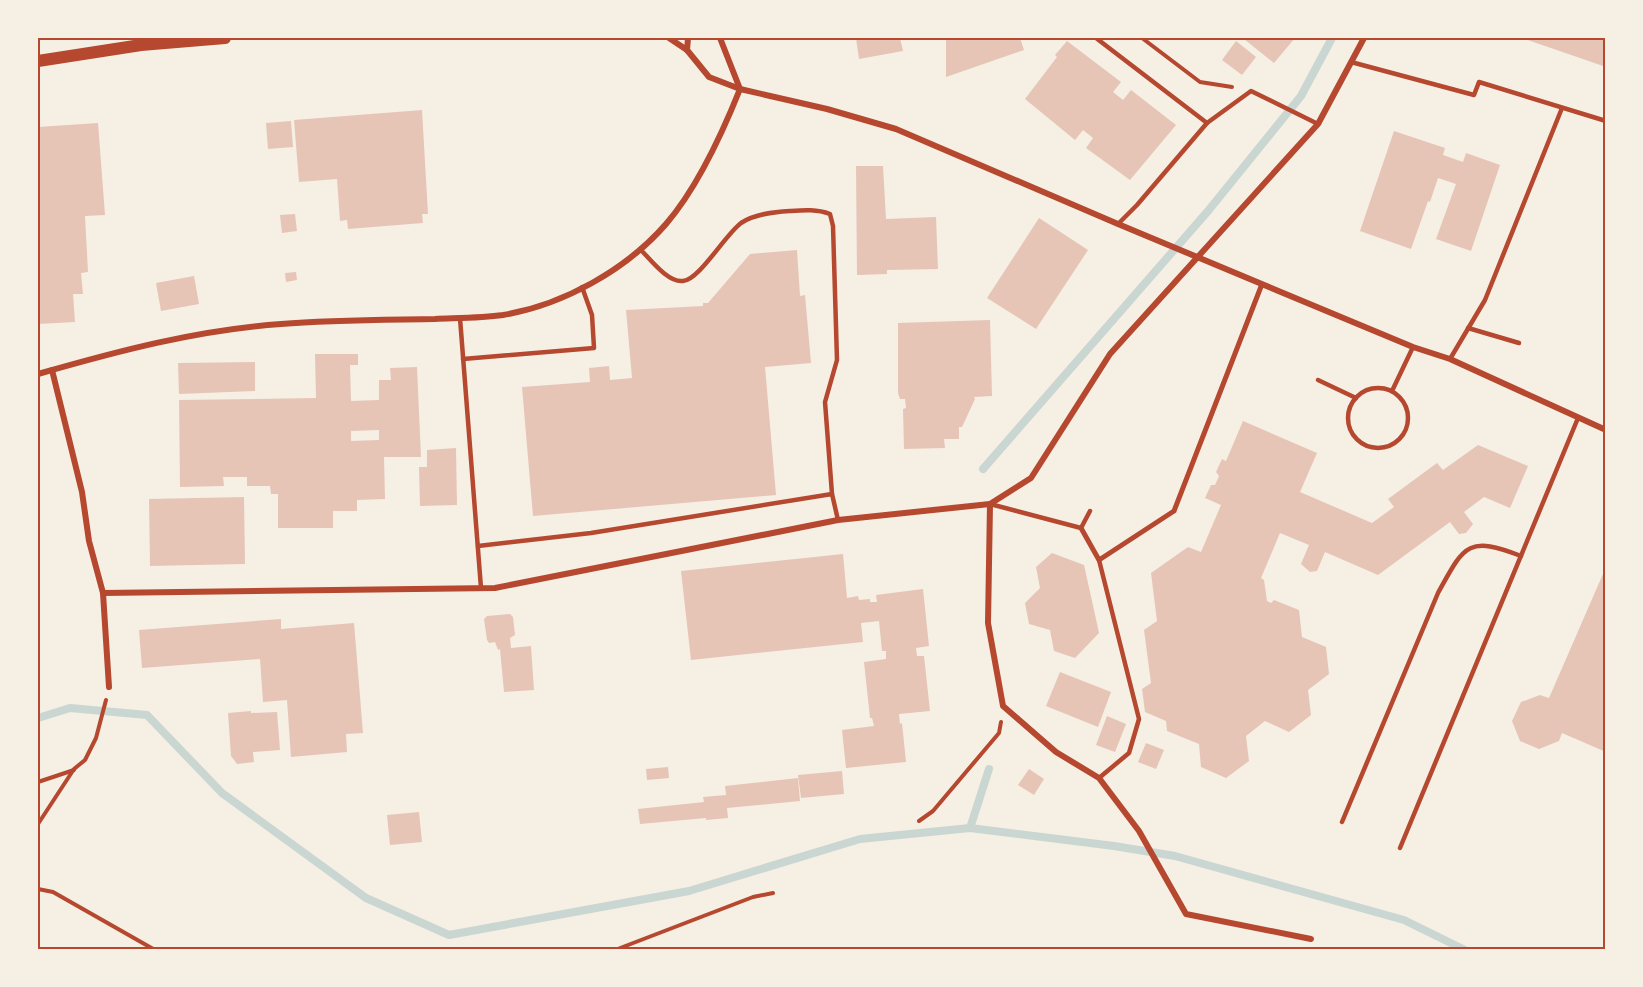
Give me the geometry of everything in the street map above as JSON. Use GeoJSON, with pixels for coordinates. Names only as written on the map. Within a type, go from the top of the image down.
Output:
{"type":"FeatureCollection","features":[{"type":"Feature","properties":{"kind":"main road"},"geometry":{"type":"LineString","coordinates":[[38,61],[141,45],[225,38]]}},
{"type":"Feature","properties":{"kind":"street"},"geometry":{"type":"LineString","coordinates":[[669,38],[687,50],[709,77],[740,89],[826,109],[896,129],[1150,238],[1413,347],[1450,360],[1605,430]]}},
{"type":"Feature","properties":{"kind":"street"},"geometry":{"type":"LineString","coordinates":[[687,50],[688,38]]}},
{"type":"Feature","properties":{"kind":"street"},"geometry":{"type":"LineString","coordinates":[[38,374],[147,344],[230,329],[321,321],[502,315],[533,308],[582,287],[606,275],[640,249],[667,223],[708,159],[740,89],[720,38]]}},
{"type":"Feature","properties":{"kind":"street"},"geometry":{"type":"LineString","coordinates":[[103,593],[495,588],[838,520],[990,504],[1031,478],[1110,354],[1318,124],[1364,38]]}},
{"type":"Feature","properties":{"kind":"street"},"geometry":{"type":"LineString","coordinates":[[1081,528],[1099,560],[1174,511],[1262,284]]}},
{"type":"Feature","properties":{"kind":"street"},"geometry":{"type":"LineString","coordinates":[[52,370],[70,438],[82,492],[89,541],[103,593],[109,687]]}},
{"type":"Feature","properties":{"kind":"street"},"geometry":{"type":"LineString","coordinates":[[990,504],[988,623],[1003,706],[1056,752],[1099,778],[1139,831],[1186,914],[1311,939]]}},
{"type":"Feature","properties":{"kind":"lane"},"geometry":{"type":"LineString","coordinates":[[1095,38],[1207,123]]}},
{"type":"Feature","properties":{"kind":"lane"},"geometry":{"type":"LineString","coordinates":[[1351,62],[1474,95],[1479,82],[1605,121]]}},
{"type":"Feature","properties":{"kind":"lane"},"geometry":{"type":"LineString","coordinates":[[1118,224],[1207,123],[1251,91],[1318,124]]}},
{"type":"Feature","properties":{"kind":"lane"},"geometry":{"type":"LineString","coordinates":[[1450,360],[1485,300],[1562,108]]}},
{"type":"Feature","properties":{"kind":"lane"},"geometry":{"type":"LineString","coordinates":[[640,249],[669,277],[681,282],[693,278],[729,234],[743,222],[767,213],[819,210],[830,214],[833,226],[837,360],[825,402],[832,494],[838,520]]}},
{"type":"Feature","properties":{"kind":"lane"},"geometry":{"type":"LineString","coordinates":[[463,359],[594,348],[592,315],[582,287]]}},
{"type":"Feature","properties":{"kind":"lane"},"geometry":{"type":"LineString","coordinates":[[460,318],[481,588]]}},
{"type":"Feature","properties":{"kind":"lane"},"geometry":{"type":"LineString","coordinates":[[1468,328],[1519,343]]}},
{"type":"Feature","properties":{"kind":"lane"},"geometry":{"type":"LineString","coordinates":[[1392,391],[1413,347]]}},
{"type":"Feature","properties":{"kind":"lane"},"geometry":{"type":"LineString","coordinates":[[1318,380],[1356,398]]}},
{"type":"Feature","properties":{"kind":"lane"},"geometry":{"type":"LineString","coordinates":[[1373,388],[1392,391],[1400,397],[1406,405],[1408,414],[1408,424],[1404,434],[1397,441],[1379,448],[1360,441],[1353,434],[1348,416],[1356,398],[1373,388]]}},
{"type":"Feature","properties":{"kind":"lane"},"geometry":{"type":"LineString","coordinates":[[1400,848],[1578,418]]}},
{"type":"Feature","properties":{"kind":"lane"},"geometry":{"type":"LineString","coordinates":[[478,546],[591,533],[832,494]]}},
{"type":"Feature","properties":{"kind":"lane"},"geometry":{"type":"LineString","coordinates":[[990,504],[1081,528],[1090,511]]}},
{"type":"Feature","properties":{"kind":"lane"},"geometry":{"type":"LineString","coordinates":[[1342,822],[1438,593],[1454,564],[1463,553],[1474,546],[1486,545],[1521,556]]}},
{"type":"Feature","properties":{"kind":"lane"},"geometry":{"type":"LineString","coordinates":[[1099,560],[1139,719],[1129,753],[1099,778]]}},
{"type":"Feature","properties":{"kind":"path"},"geometry":{"type":"LineString","coordinates":[[1142,38],[1200,82],[1251,91]]}},
{"type":"Feature","properties":{"kind":"path"},"geometry":{"type":"LineString","coordinates":[[38,824],[74,769],[85,760],[96,738],[109,687]]}},
{"type":"Feature","properties":{"kind":"path"},"geometry":{"type":"LineString","coordinates":[[919,821],[933,811],[999,733],[1003,706]]}},
{"type":"Feature","properties":{"kind":"path"},"geometry":{"type":"LineString","coordinates":[[38,782],[74,769]]}},
{"type":"Feature","properties":{"kind":"path"},"geometry":{"type":"LineString","coordinates":[[38,889],[53,892],[155,950]]}},
{"type":"Feature","properties":{"kind":"path"},"geometry":{"type":"LineString","coordinates":[[615,950],[753,897],[773,893]]}},
{"type":"Feature","properties":{"kind":"building"},"geometry":{"type":"Polygon","coordinates":[[[856,38],[900,38],[903,51],[859,59],[856,38]]]}},
{"type":"Feature","properties":{"kind":"building"},"geometry":{"type":"Polygon","coordinates":[[[946,38],[1020,38],[1024,50],[946,77],[946,38]]]}},
{"type":"Feature","properties":{"kind":"building"},"geometry":{"type":"Polygon","coordinates":[[[1245,38],[1295,38],[1274,63],[1245,38]]]}},
{"type":"Feature","properties":{"kind":"building"},"geometry":{"type":"Polygon","coordinates":[[[1522,38],[1606,38],[1606,67],[1522,38]]]}},
{"type":"Feature","properties":{"kind":"building"},"geometry":{"type":"Polygon","coordinates":[[[1067,41],[1121,82],[1113,92],[1123,100],[1131,90],[1176,125],[1130,180],[1086,148],[1093,138],[1083,130],[1075,140],[1025,99],[1067,41]]]}},
{"type":"Feature","properties":{"kind":"building"},"geometry":{"type":"Polygon","coordinates":[[[1236,41],[1256,57],[1242,75],[1222,60],[1236,41]]]}},
{"type":"Feature","properties":{"kind":"building"},"geometry":{"type":"Polygon","coordinates":[[[422,110],[428,214],[422,214],[423,223],[348,229],[347,220],[340,221],[337,179],[299,182],[294,120],[422,110]]]}},
{"type":"Feature","properties":{"kind":"building"},"geometry":{"type":"Polygon","coordinates":[[[291,121],[293,147],[268,149],[266,123],[291,121]]]}},
{"type":"Feature","properties":{"kind":"building"},"geometry":{"type":"Polygon","coordinates":[[[98,123],[105,215],[85,216],[88,272],[81,273],[83,294],[73,294],[75,322],[38,324],[38,127],[98,123]]]}},
{"type":"Feature","properties":{"kind":"building"},"geometry":{"type":"Polygon","coordinates":[[[1394,131],[1445,148],[1443,155],[1463,162],[1466,153],[1500,165],[1471,251],[1436,239],[1456,184],[1438,178],[1411,249],[1360,231],[1394,131]]]}},
{"type":"Feature","properties":{"kind":"building"},"geometry":{"type":"Polygon","coordinates":[[[856,166],[883,166],[886,219],[936,217],[938,269],[887,270],[887,274],[857,275],[856,166]]]}},
{"type":"Feature","properties":{"kind":"building"},"geometry":{"type":"Polygon","coordinates":[[[295,214],[297,231],[282,233],[280,215],[295,214]]]}},
{"type":"Feature","properties":{"kind":"building"},"geometry":{"type":"Polygon","coordinates":[[[1039,218],[1088,250],[1036,329],[987,298],[1039,218]]]}},
{"type":"Feature","properties":{"kind":"building"},"geometry":{"type":"Polygon","coordinates":[[[797,250],[800,296],[805,295],[811,363],[765,367],[776,495],[533,516],[522,387],[590,382],[589,368],[609,366],[610,380],[632,378],[626,310],[703,306],[703,303],[708,303],[750,254],[797,250]]]}},
{"type":"Feature","properties":{"kind":"building"},"geometry":{"type":"Polygon","coordinates":[[[296,272],[297,280],[286,282],[285,273],[296,272]]]}},
{"type":"Feature","properties":{"kind":"building"},"geometry":{"type":"Polygon","coordinates":[[[194,276],[199,304],[161,311],[156,283],[194,276]]]}},
{"type":"Feature","properties":{"kind":"building"},"geometry":{"type":"Polygon","coordinates":[[[990,320],[992,396],[974,397],[962,427],[959,427],[959,439],[944,439],[945,448],[904,449],[903,409],[906,408],[905,399],[900,399],[898,393],[898,323],[990,320]]]}},
{"type":"Feature","properties":{"kind":"building"},"geometry":{"type":"Polygon","coordinates":[[[315,354],[358,354],[358,365],[350,365],[351,401],[379,400],[379,380],[391,380],[390,368],[417,367],[421,457],[384,457],[385,499],[357,500],[357,511],[333,511],[333,528],[278,528],[278,494],[271,494],[270,486],[247,486],[247,477],[223,477],[224,486],[180,487],[179,400],[316,398],[315,354]],[[379,430],[351,431],[351,441],[379,440],[379,430]]]}},
{"type":"Feature","properties":{"kind":"building"},"geometry":{"type":"Polygon","coordinates":[[[255,362],[255,391],[179,394],[178,363],[255,362]]]}},
{"type":"Feature","properties":{"kind":"building"},"geometry":{"type":"Polygon","coordinates":[[[1243,421],[1317,453],[1300,492],[1372,523],[1394,507],[1388,499],[1437,463],[1443,470],[1478,445],[1528,466],[1510,508],[1484,497],[1464,512],[1473,524],[1466,533],[1459,534],[1450,522],[1378,575],[1325,552],[1317,571],[1310,572],[1301,564],[1309,545],[1280,533],[1261,578],[1264,580],[1267,601],[1271,603],[1274,600],[1299,610],[1302,637],[1326,647],[1329,674],[1308,690],[1311,715],[1289,732],[1265,721],[1246,736],[1249,761],[1226,778],[1201,767],[1199,744],[1167,731],[1166,721],[1145,712],[1142,689],[1151,683],[1144,630],[1157,621],[1151,573],[1188,547],[1201,552],[1221,505],[1205,498],[1211,485],[1215,485],[1219,476],[1216,472],[1222,459],[1226,461],[1243,421]]]}},
{"type":"Feature","properties":{"kind":"building"},"geometry":{"type":"Polygon","coordinates":[[[456,448],[457,505],[420,506],[419,467],[427,467],[427,450],[456,448]]]}},
{"type":"Feature","properties":{"kind":"building"},"geometry":{"type":"Polygon","coordinates":[[[244,497],[245,564],[150,566],[149,499],[244,497]]]}},
{"type":"Feature","properties":{"kind":"building"},"geometry":{"type":"Polygon","coordinates":[[[1052,553],[1084,565],[1094,610],[1099,633],[1075,658],[1054,651],[1050,630],[1029,624],[1025,603],[1040,588],[1036,567],[1052,553]]]}},
{"type":"Feature","properties":{"kind":"building"},"geometry":{"type":"Polygon","coordinates":[[[843,554],[847,598],[858,596],[859,600],[870,599],[870,602],[877,602],[876,595],[923,589],[929,646],[916,648],[917,656],[924,656],[930,711],[899,714],[906,762],[846,768],[842,730],[874,726],[870,718],[864,662],[886,659],[886,651],[882,651],[879,621],[861,623],[863,642],[691,660],[681,571],[843,554]]]}},
{"type":"Feature","properties":{"kind":"building"},"geometry":{"type":"Polygon","coordinates":[[[1606,567],[1606,752],[1562,733],[1559,741],[1539,749],[1520,741],[1512,721],[1521,702],[1540,695],[1549,698],[1606,567]]]}},
{"type":"Feature","properties":{"kind":"building"},"geometry":{"type":"Polygon","coordinates":[[[510,614],[513,617],[515,635],[510,638],[511,648],[531,646],[534,690],[504,692],[500,649],[498,650],[495,642],[489,643],[487,640],[484,619],[487,616],[510,614]]]}},
{"type":"Feature","properties":{"kind":"building"},"geometry":{"type":"Polygon","coordinates":[[[281,619],[281,629],[354,623],[363,733],[346,734],[347,752],[291,757],[287,700],[263,702],[260,659],[142,668],[139,630],[281,619]]]}},
{"type":"Feature","properties":{"kind":"building"},"geometry":{"type":"Polygon","coordinates":[[[1060,672],[1111,692],[1098,727],[1046,706],[1060,672]]]}},
{"type":"Feature","properties":{"kind":"building"},"geometry":{"type":"Polygon","coordinates":[[[251,711],[251,713],[277,712],[280,750],[253,752],[254,762],[237,764],[231,756],[228,713],[251,711]]]}},
{"type":"Feature","properties":{"kind":"building"},"geometry":{"type":"Polygon","coordinates":[[[1107,716],[1126,724],[1115,752],[1096,745],[1107,716]]]}},
{"type":"Feature","properties":{"kind":"building"},"geometry":{"type":"Polygon","coordinates":[[[1146,743],[1164,750],[1156,769],[1138,762],[1146,743]]]}},
{"type":"Feature","properties":{"kind":"building"},"geometry":{"type":"Polygon","coordinates":[[[668,767],[669,778],[647,780],[646,769],[668,767]]]}},
{"type":"Feature","properties":{"kind":"building"},"geometry":{"type":"Polygon","coordinates":[[[1029,769],[1044,779],[1034,795],[1018,785],[1029,769]]]}},
{"type":"Feature","properties":{"kind":"building"},"geometry":{"type":"Polygon","coordinates":[[[842,771],[844,794],[801,798],[798,775],[842,771]]]}},
{"type":"Feature","properties":{"kind":"building"},"geometry":{"type":"Polygon","coordinates":[[[798,778],[800,801],[727,808],[728,818],[640,824],[638,809],[704,802],[703,797],[726,795],[725,786],[798,778]]]}},
{"type":"Feature","properties":{"kind":"building"},"geometry":{"type":"Polygon","coordinates":[[[419,812],[422,842],[390,845],[387,815],[419,812]]]}},
{"type":"Feature","properties":{"kind":"waterway"},"geometry":{"type":"LineString","coordinates":[[983,469],[1208,211],[1301,96],[1332,38]]}},
{"type":"Feature","properties":{"kind":"waterway"},"geometry":{"type":"LineString","coordinates":[[38,718],[70,708],[147,715],[222,793],[366,898],[449,935],[689,891],[860,839],[970,828],[1175,856],[1404,920],[1465,950]]}},
{"type":"Feature","properties":{"kind":"waterway"},"geometry":{"type":"LineString","coordinates":[[970,828],[989,769]]}}]}
